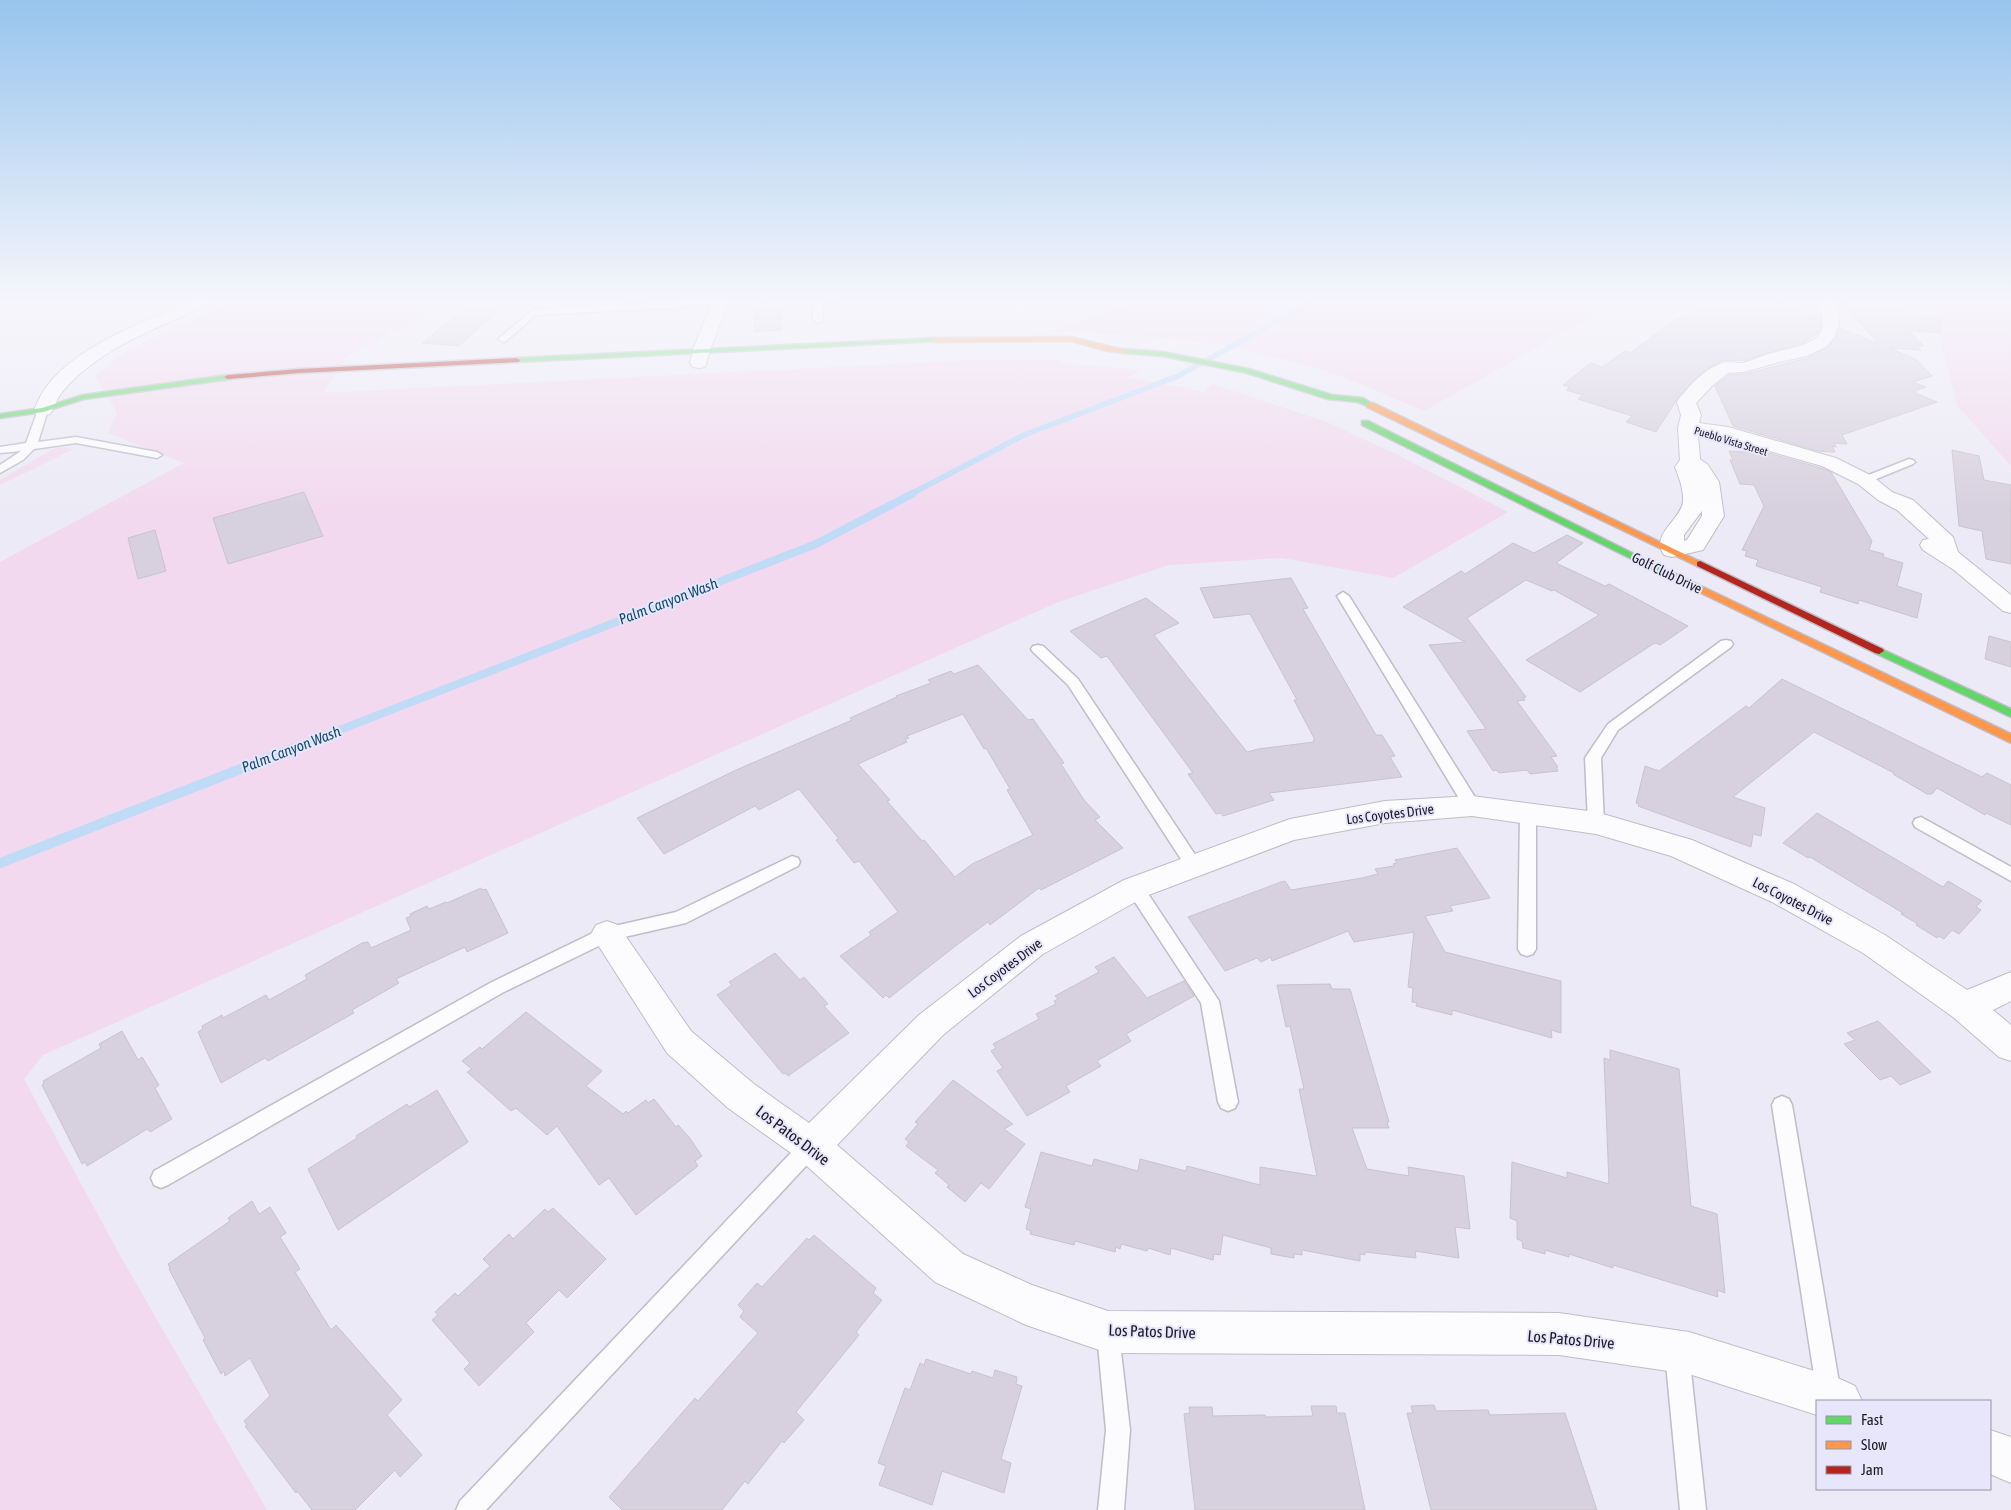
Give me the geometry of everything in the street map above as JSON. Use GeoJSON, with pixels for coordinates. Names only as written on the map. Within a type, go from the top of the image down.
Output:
{"type":"FeatureCollection","features":[{"type":"Feature","properties":{"kind":"street"},"geometry":{"type":"LineString","coordinates":[[43,410],[54,389],[75,369]]}},
{"type":"Feature","properties":{"kind":"street","name":"Golf Club Drive"},"geometry":{"type":"LineString","coordinates":[[0,416],[43,410],[83,397],[254,374],[398,369]]}},
{"type":"Feature","properties":{"kind":"street","name":"Golf Club Drive"},"geometry":{"type":"LineString","coordinates":[[1241,369],[1332,397],[1360,400],[2011,713]]}},
{"type":"Feature","properties":{"kind":"street"},"geometry":{"type":"LineString","coordinates":[[1672,550],[1695,545],[1713,516],[1709,482],[1701,469],[1690,461],[1698,413],[1718,390],[1741,373],[1740,369]]}},
{"type":"Feature","properties":{"kind":"street"},"geometry":{"type":"LineString","coordinates":[[1332,397],[1339,410]]}},
{"type":"Feature","properties":{"kind":"street","name":"Golf Club Drive"},"geometry":{"type":"LineString","coordinates":[[43,410],[65,413],[74,412]]}},
{"type":"Feature","properties":{"kind":"street","name":"Pueblo Vista Street"},"geometry":{"type":"LineString","coordinates":[[1698,413],[1720,439],[1824,468],[1838,468],[1865,480],[1885,496],[1888,505],[1927,543],[1947,552],[1988,589],[2011,606]]}},
{"type":"Feature","properties":{"kind":"street","name":"Golf Club Drive"},"geometry":{"type":"LineString","coordinates":[[1357,419],[1640,560],[2011,739]]}},
{"type":"Feature","properties":{"kind":"street","name":"Los Coyotes Drive"},"geometry":{"type":"LineString","coordinates":[[811,1146],[931,1026],[1032,945],[1135,888],[1290,830],[1385,812],[1472,806],[1596,823],[1681,848],[1783,894],[1874,944],[1965,1007],[2008,1040]]}},
{"type":"Feature","properties":{"kind":"street","name":"Los Patos Drive"},"geometry":{"type":"LineString","coordinates":[[607,934],[679,1042],[741,1096],[811,1146],[950,1268],[1026,1304],[1108,1332],[1559,1334],[1690,1353],[1835,1400]]}},
{"type":"Feature","properties":{"kind":"street"},"geometry":{"type":"LineString","coordinates":[[1965,1007],[2011,986]]}},
{"type":"Feature","properties":{"kind":"street"},"geometry":{"type":"LineString","coordinates":[[1991,1452],[2011,1460]]}},
{"type":"Feature","properties":{"kind":"lane"},"geometry":{"type":"LineString","coordinates":[[0,470],[19,459],[33,444],[43,410]]}},
{"type":"Feature","properties":{"kind":"lane"},"geometry":{"type":"LineString","coordinates":[[0,450],[33,444],[76,440],[157,455]]}},
{"type":"Feature","properties":{"kind":"lane"},"geometry":{"type":"LineString","coordinates":[[1865,480],[1909,462]]}},
{"type":"Feature","properties":{"kind":"lane"},"geometry":{"type":"LineString","coordinates":[[1343,596],[1472,806]]}},
{"type":"Feature","properties":{"kind":"lane"},"geometry":{"type":"LineString","coordinates":[[1596,823],[1593,758],[1613,727],[1726,644]]}},
{"type":"Feature","properties":{"kind":"lane"},"geometry":{"type":"LineString","coordinates":[[1038,649],[1073,682],[1194,866]]}},
{"type":"Feature","properties":{"kind":"lane"},"geometry":{"type":"LineString","coordinates":[[1527,949],[1528,813]]}},
{"type":"Feature","properties":{"kind":"lane"},"geometry":{"type":"LineString","coordinates":[[1921,822],[2011,875]]}},
{"type":"Feature","properties":{"kind":"lane"},"geometry":{"type":"LineString","coordinates":[[161,1178],[496,988],[607,934],[680,918],[792,862]]}},
{"type":"Feature","properties":{"kind":"lane"},"geometry":{"type":"LineString","coordinates":[[1135,888],[1210,1000],[1228,1102]]}},
{"type":"Feature","properties":{"kind":"lane"},"geometry":{"type":"LineString","coordinates":[[1782,1105],[1835,1400]]}},
{"type":"Feature","properties":{"kind":"lane"},"geometry":{"type":"LineString","coordinates":[[469,1510],[811,1146]]}},
{"type":"Feature","properties":{"kind":"lane"},"geometry":{"type":"LineString","coordinates":[[1108,1332],[1118,1430],[1111,1510]]}},
{"type":"Feature","properties":{"kind":"lane"},"geometry":{"type":"LineString","coordinates":[[1677,1351],[1694,1510]]}},
{"type":"Feature","properties":{"kind":"shaded area"},"geometry":{"type":"Polygon","coordinates":[[[102,369],[338,369],[323,393],[786,369],[1141,370],[1129,377],[1204,392],[1212,384],[1327,422],[1398,455],[1508,512],[1393,578],[1282,558],[1169,565],[1056,603],[43,1055],[24,1079],[122,1259],[267,1510],[0,1510],[0,562],[184,463],[108,433],[117,413],[95,375],[102,369]]]}},
{"type":"Feature","properties":{"kind":"shaded area"},"geometry":{"type":"Polygon","coordinates":[[[1320,369],[1498,369],[1424,411],[1320,369]]]}},
{"type":"Feature","properties":{"kind":"shaded area"},"geometry":{"type":"Polygon","coordinates":[[[1948,369],[2011,369],[2011,466],[1957,405],[1948,369]]]}},
{"type":"Feature","properties":{"kind":"shaded area"},"geometry":{"type":"Polygon","coordinates":[[[60,447],[74,449],[0,485],[0,480],[53,449],[60,447]]]}},
{"type":"Feature","properties":{"kind":"building"},"geometry":{"type":"Polygon","coordinates":[[[1583,369],[1706,369],[1680,395],[1656,432],[1626,422],[1632,416],[1578,399],[1583,395],[1566,390],[1570,387],[1563,385],[1583,369]]]}},
{"type":"Feature","properties":{"kind":"building"},"geometry":{"type":"Polygon","coordinates":[[[1763,369],[1926,369],[1932,376],[1913,382],[1926,387],[1913,392],[1937,402],[1842,435],[1847,444],[1834,443],[1836,447],[1832,446],[1835,452],[1818,451],[1733,426],[1715,386],[1729,375],[1745,374],[1763,369]]]}},
{"type":"Feature","properties":{"kind":"building"},"geometry":{"type":"Polygon","coordinates":[[[1741,445],[1831,472],[1872,541],[1869,550],[1884,554],[1883,557],[1903,563],[1897,586],[1922,594],[1917,618],[1859,600],[1858,604],[1820,592],[1822,587],[1756,566],[1758,560],[1745,556],[1747,551],[1742,550],[1764,506],[1754,485],[1740,484],[1730,460],[1733,460],[1729,451],[1745,452],[1741,445]]]}},
{"type":"Feature","properties":{"kind":"building"},"geometry":{"type":"Polygon","coordinates":[[[1952,450],[1979,456],[1984,480],[2011,485],[2011,564],[1986,559],[1982,531],[1959,526],[1952,450]]]}},
{"type":"Feature","properties":{"kind":"building"},"geometry":{"type":"Polygon","coordinates":[[[304,492],[323,536],[228,564],[213,518],[304,492]]]}},
{"type":"Feature","properties":{"kind":"building"},"geometry":{"type":"Polygon","coordinates":[[[155,530],[166,571],[138,579],[128,538],[155,530]]]}},
{"type":"Feature","properties":{"kind":"building"},"geometry":{"type":"Polygon","coordinates":[[[1567,535],[1583,543],[1556,563],[1605,586],[1609,584],[1688,626],[1660,645],[1653,644],[1580,692],[1526,660],[1599,615],[1554,590],[1552,591],[1526,580],[1467,618],[1526,697],[1523,697],[1525,700],[1517,701],[1557,756],[1551,757],[1558,767],[1556,767],[1558,771],[1530,774],[1527,770],[1499,773],[1496,770],[1493,771],[1467,731],[1486,729],[1429,645],[1465,642],[1403,607],[1461,571],[1465,574],[1513,543],[1534,553],[1567,535]]]}},
{"type":"Feature","properties":{"kind":"building"},"geometry":{"type":"Polygon","coordinates":[[[1291,578],[1308,608],[1303,609],[1376,735],[1382,735],[1395,756],[1390,757],[1402,777],[1269,793],[1274,800],[1223,816],[1221,813],[1216,814],[1188,774],[1193,773],[1107,656],[1101,658],[1070,631],[1146,598],[1179,623],[1154,635],[1247,752],[1314,742],[1313,740],[1315,740],[1294,700],[1297,700],[1250,614],[1214,618],[1200,588],[1291,578]]]}},
{"type":"Feature","properties":{"kind":"building"},"geometry":{"type":"Polygon","coordinates":[[[1989,636],[2011,642],[2011,667],[1985,659],[1989,636]]]}},
{"type":"Feature","properties":{"kind":"building"},"geometry":{"type":"Polygon","coordinates":[[[978,665],[1028,720],[1033,719],[1064,763],[1061,764],[1084,800],[1100,817],[1095,820],[1123,848],[1041,890],[1039,888],[990,925],[988,922],[958,944],[889,998],[886,995],[883,998],[840,956],[871,935],[869,932],[898,912],[859,861],[854,863],[836,840],[839,839],[799,789],[759,810],[755,806],[664,854],[637,818],[736,770],[852,720],[850,718],[896,696],[931,683],[928,680],[951,671],[954,674],[978,665]],[[963,714],[907,736],[909,738],[905,739],[907,742],[858,764],[890,800],[887,801],[922,841],[924,840],[955,877],[972,864],[1033,835],[1007,790],[1010,789],[986,748],[984,749],[963,714]]]}},
{"type":"Feature","properties":{"kind":"building"},"geometry":{"type":"Polygon","coordinates":[[[1782,679],[1982,777],[1987,773],[2011,785],[2011,825],[1986,813],[1985,815],[1937,788],[1932,794],[1927,794],[1894,773],[1814,732],[1733,797],[1765,808],[1761,836],[1753,834],[1751,847],[1638,806],[1639,804],[1636,803],[1645,766],[1659,771],[1746,706],[1749,708],[1782,679]]]}},
{"type":"Feature","properties":{"kind":"building"},"geometry":{"type":"Polygon","coordinates":[[[1817,813],[1943,887],[1948,881],[1982,901],[1976,907],[1981,910],[1959,934],[1952,930],[1944,939],[1939,936],[1937,938],[1901,914],[1903,913],[1810,857],[1808,858],[1783,843],[1817,813]]]}},
{"type":"Feature","properties":{"kind":"building"},"geometry":{"type":"Polygon","coordinates":[[[1457,848],[1490,898],[1450,906],[1453,911],[1425,916],[1445,952],[1561,981],[1561,1033],[1551,1030],[1552,1038],[1452,1010],[1452,1015],[1416,1006],[1417,1003],[1412,1002],[1413,988],[1408,987],[1414,932],[1354,942],[1348,931],[1272,961],[1271,957],[1261,962],[1257,958],[1225,971],[1188,917],[1281,882],[1285,881],[1291,890],[1362,878],[1378,874],[1375,869],[1394,866],[1393,864],[1397,863],[1395,860],[1457,848]]]}},
{"type":"Feature","properties":{"kind":"building"},"geometry":{"type":"Polygon","coordinates":[[[481,888],[482,890],[486,889],[508,933],[467,952],[465,947],[396,979],[399,983],[352,1010],[354,1013],[268,1061],[265,1058],[221,1083],[198,1032],[203,1029],[202,1026],[222,1015],[223,1018],[266,995],[269,1000],[307,979],[305,975],[362,943],[368,942],[371,948],[411,930],[406,918],[411,916],[410,914],[427,906],[429,909],[447,903],[481,888]]]}},
{"type":"Feature","properties":{"kind":"building"},"geometry":{"type":"Polygon","coordinates":[[[775,953],[800,980],[804,977],[828,1004],[824,1006],[849,1033],[788,1076],[786,1073],[783,1074],[717,995],[732,985],[729,982],[775,953]]]}},
{"type":"Feature","properties":{"kind":"building"},"geometry":{"type":"Polygon","coordinates":[[[1114,957],[1147,998],[1184,981],[1194,996],[1126,1034],[1131,1041],[1097,1061],[1101,1066],[1066,1086],[1070,1092],[1027,1116],[997,1071],[1003,1068],[991,1051],[996,1048],[993,1044],[1039,1019],[1036,1014],[1056,1004],[1054,1001],[1058,999],[1055,996],[1099,972],[1095,967],[1114,957]]]}},
{"type":"Feature","properties":{"kind":"building"},"geometry":{"type":"Polygon","coordinates":[[[1330,984],[1332,989],[1350,989],[1389,1122],[1387,1123],[1389,1128],[1352,1128],[1367,1169],[1409,1176],[1408,1167],[1464,1176],[1470,1229],[1455,1227],[1459,1258],[1415,1251],[1416,1258],[1365,1252],[1365,1255],[1360,1254],[1360,1261],[1302,1250],[1302,1255],[1294,1254],[1294,1258],[1271,1254],[1271,1248],[1223,1235],[1220,1255],[1214,1254],[1213,1260],[1171,1248],[1170,1255],[1148,1248],[1147,1251],[1121,1244],[1120,1249],[1116,1247],[1115,1252],[1075,1241],[1074,1245],[1030,1234],[1031,1231],[1026,1229],[1031,1209],[1025,1207],[1041,1152],[1092,1166],[1094,1159],[1138,1171],[1140,1159],[1186,1171],[1187,1166],[1260,1185],[1260,1167],[1317,1176],[1299,1089],[1304,1089],[1290,1026],[1286,1027],[1277,985],[1330,984]]]}},
{"type":"Feature","properties":{"kind":"building"},"geometry":{"type":"Polygon","coordinates":[[[526,1012],[602,1071],[586,1086],[623,1114],[626,1111],[628,1113],[646,1100],[648,1103],[654,1099],[676,1127],[678,1125],[689,1137],[702,1156],[695,1161],[698,1166],[636,1215],[609,1178],[599,1185],[557,1126],[547,1135],[516,1108],[511,1111],[467,1072],[472,1069],[462,1061],[480,1047],[482,1049],[526,1012]]]}},
{"type":"Feature","properties":{"kind":"building"},"geometry":{"type":"Polygon","coordinates":[[[1878,1021],[1931,1072],[1900,1085],[1891,1076],[1880,1080],[1844,1044],[1855,1040],[1847,1033],[1878,1021]]]}},
{"type":"Feature","properties":{"kind":"building"},"geometry":{"type":"Polygon","coordinates":[[[122,1031],[138,1060],[142,1057],[159,1085],[155,1088],[172,1119],[150,1132],[147,1129],[87,1166],[85,1162],[82,1164],[42,1085],[44,1084],[43,1081],[101,1048],[99,1044],[122,1031]]]}},
{"type":"Feature","properties":{"kind":"building"},"geometry":{"type":"Polygon","coordinates":[[[1610,1050],[1679,1069],[1691,1206],[1717,1214],[1725,1293],[1717,1290],[1718,1297],[1613,1265],[1613,1268],[1569,1254],[1569,1257],[1545,1250],[1545,1254],[1523,1248],[1522,1241],[1517,1239],[1517,1221],[1510,1218],[1512,1162],[1567,1178],[1567,1172],[1609,1184],[1604,1058],[1610,1060],[1610,1050]]]}},
{"type":"Feature","properties":{"kind":"building"},"geometry":{"type":"Polygon","coordinates":[[[953,1080],[1013,1124],[1004,1129],[1025,1144],[989,1189],[981,1183],[965,1202],[947,1187],[949,1185],[935,1173],[938,1170],[906,1146],[909,1142],[905,1139],[918,1124],[915,1122],[953,1080]]]}},
{"type":"Feature","properties":{"kind":"building"},"geometry":{"type":"Polygon","coordinates":[[[437,1090],[468,1142],[338,1230],[308,1169],[407,1104],[409,1107],[437,1090]]]}},
{"type":"Feature","properties":{"kind":"building"},"geometry":{"type":"Polygon","coordinates":[[[252,1201],[259,1214],[270,1207],[286,1233],[280,1237],[300,1269],[295,1272],[331,1330],[336,1325],[402,1400],[387,1415],[422,1455],[400,1477],[395,1470],[355,1510],[312,1510],[297,1491],[296,1493],[245,1426],[247,1425],[244,1421],[270,1396],[250,1358],[225,1376],[224,1371],[221,1374],[203,1340],[205,1338],[169,1269],[168,1264],[230,1221],[228,1218],[252,1201]]]}},
{"type":"Feature","properties":{"kind":"building"},"geometry":{"type":"Polygon","coordinates":[[[553,1208],[606,1259],[567,1298],[559,1290],[526,1323],[534,1332],[479,1386],[464,1369],[470,1363],[432,1320],[438,1315],[435,1312],[455,1293],[458,1296],[490,1266],[483,1259],[509,1234],[513,1239],[545,1209],[548,1212],[553,1208]]]}},
{"type":"Feature","properties":{"kind":"building"},"geometry":{"type":"Polygon","coordinates":[[[814,1235],[876,1288],[873,1293],[882,1300],[856,1332],[859,1335],[796,1412],[804,1420],[784,1443],[782,1441],[748,1484],[745,1481],[722,1510],[622,1510],[609,1497],[695,1398],[698,1401],[758,1333],[740,1317],[744,1311],[738,1305],[757,1283],[762,1287],[807,1238],[809,1240],[814,1235]]]}},
{"type":"Feature","properties":{"kind":"building"},"geometry":{"type":"Polygon","coordinates":[[[926,1359],[971,1374],[972,1371],[993,1378],[995,1370],[1017,1377],[1016,1384],[1022,1386],[1001,1459],[1011,1463],[1004,1493],[942,1471],[932,1505],[879,1485],[886,1466],[878,1463],[905,1388],[910,1390],[920,1363],[924,1365],[926,1359]]]}},
{"type":"Feature","properties":{"kind":"building"},"geometry":{"type":"Polygon","coordinates":[[[1434,1405],[1436,1411],[1488,1410],[1490,1415],[1565,1413],[1597,1510],[1431,1510],[1407,1413],[1413,1413],[1411,1406],[1434,1405]]]}},
{"type":"Feature","properties":{"kind":"building"},"geometry":{"type":"Polygon","coordinates":[[[1311,1406],[1336,1406],[1337,1413],[1345,1413],[1365,1510],[1195,1510],[1184,1414],[1190,1413],[1189,1407],[1212,1407],[1213,1416],[1265,1415],[1266,1417],[1313,1416],[1311,1406]]]}},
{"type":"Feature","properties":{"kind":"waterway","name":"Palm Canyon Wash"},"geometry":{"type":"LineString","coordinates":[[909,495],[1024,435],[1178,376],[1190,369]]}},
{"type":"Feature","properties":{"kind":"waterway","name":"Palm Canyon Wash"},"geometry":{"type":"LineString","coordinates":[[291,749],[816,544],[912,494]]}},
{"type":"Feature","properties":{"kind":"waterway","name":"Palm Canyon Wash"},"geometry":{"type":"LineString","coordinates":[[0,863],[294,748]]}},
{"type":"Feature","properties":{"kind":"traffic: fast"},"geometry":{"type":"LineString","coordinates":[[1241,369],[1331,397],[1360,400],[1370,405]]}},
{"type":"Feature","properties":{"kind":"traffic: fast"},"geometry":{"type":"LineString","coordinates":[[0,416],[43,410],[83,397],[228,377]]}},
{"type":"Feature","properties":{"kind":"traffic: fast"},"geometry":{"type":"LineString","coordinates":[[1365,423],[1663,571]]}},
{"type":"Feature","properties":{"kind":"traffic: fast"},"geometry":{"type":"LineString","coordinates":[[1879,651],[2011,713]]}},
{"type":"Feature","properties":{"kind":"traffic: slow"},"geometry":{"type":"LineString","coordinates":[[1370,405],[1700,564]]}},
{"type":"Feature","properties":{"kind":"traffic: slow"},"geometry":{"type":"LineString","coordinates":[[1663,571],[2011,739]]}},
{"type":"Feature","properties":{"kind":"traffic: jam"},"geometry":{"type":"LineString","coordinates":[[228,377],[329,369]]}},
{"type":"Feature","properties":{"kind":"traffic: jam"},"geometry":{"type":"LineString","coordinates":[[1700,564],[1879,651]]}}]}
